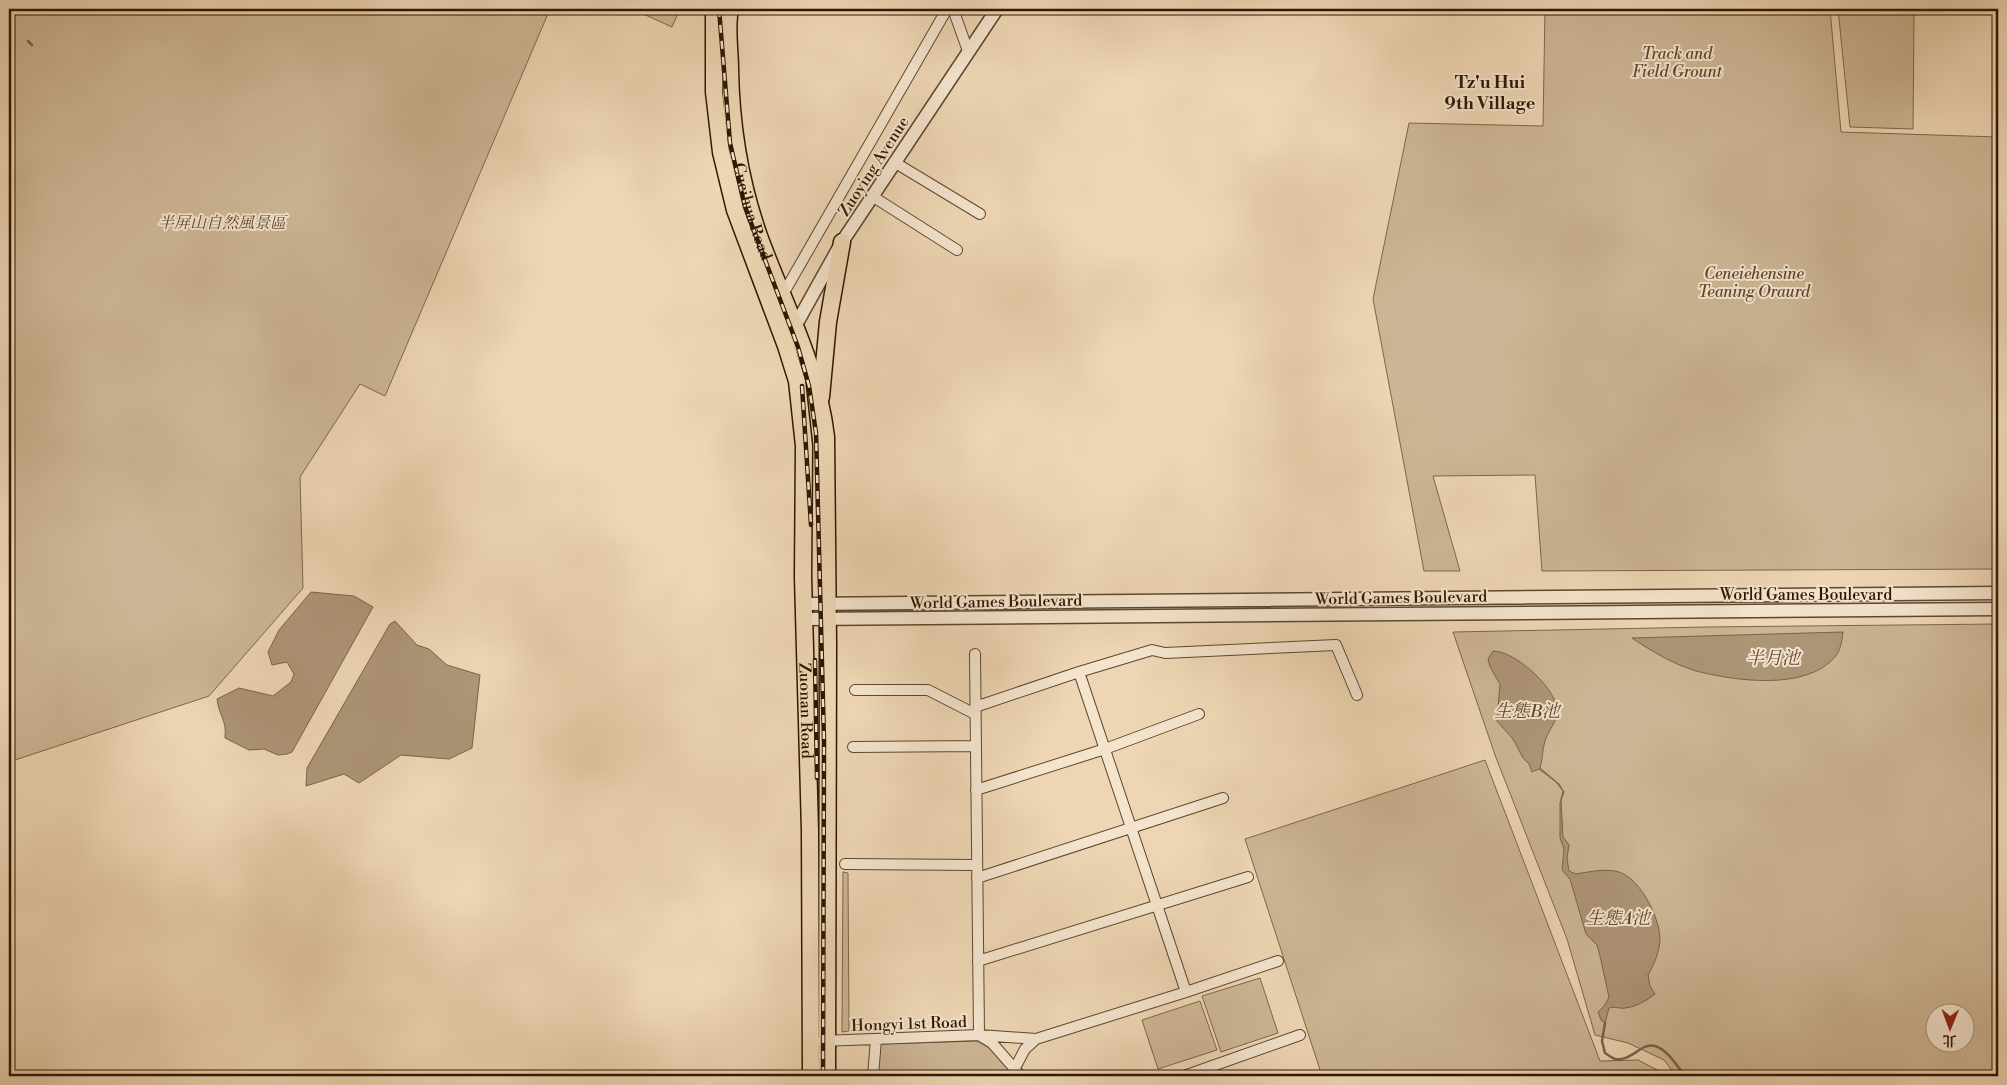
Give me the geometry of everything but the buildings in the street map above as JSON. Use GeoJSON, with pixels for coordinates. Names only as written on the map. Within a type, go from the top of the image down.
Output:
{"type":"FeatureCollection","features":[{"type":"Feature","properties":{"kind":"main road","name":"Cueihua Road"},"geometry":{"type":"LineString","coordinates":[[714,9],[714,92],[721,152],[735,210],[786,346]]}},
{"type":"Feature","properties":{"kind":"main road","name":"Cueihua Road"},"geometry":{"type":"LineString","coordinates":[[730,9],[731,91],[736,146],[748,204],[795,325],[820,404]]}},
{"type":"Feature","properties":{"kind":"main road"},"geometry":{"type":"LineString","coordinates":[[820,404],[828,322],[842,242]]}},
{"type":"Feature","properties":{"kind":"main road","name":"Zuonan Road"},"geometry":{"type":"LineString","coordinates":[[786,346],[797,381],[804,446],[804,611],[810,823],[819,1041],[828,1076]]}},
{"type":"Feature","properties":{"kind":"main road","name":"Zuonan Road"},"geometry":{"type":"LineString","coordinates":[[811,1076],[819,1041],[827,611],[826,437],[820,404]]}},
{"type":"Feature","properties":{"kind":"street"},"geometry":{"type":"LineString","coordinates":[[773,311],[947,9]]}},
{"type":"Feature","properties":{"kind":"street"},"geometry":{"type":"LineString","coordinates":[[953,9],[968,51]]}},
{"type":"Feature","properties":{"kind":"street","name":"Zuoying Avenue"},"geometry":{"type":"LineString","coordinates":[[786,346],[795,325],[842,242],[997,9]]}},
{"type":"Feature","properties":{"kind":"street"},"geometry":{"type":"LineString","coordinates":[[894,162],[980,214]]}},
{"type":"Feature","properties":{"kind":"street"},"geometry":{"type":"LineString","coordinates":[[872,196],[957,250]]}},
{"type":"Feature","properties":{"kind":"street","name":"World Games Boulevard"},"geometry":{"type":"LineString","coordinates":[[827,611],[1998,593]]}},
{"type":"Feature","properties":{"kind":"street","name":"World Games Boulevard"},"geometry":{"type":"LineString","coordinates":[[827,611],[1998,609]]}},
{"type":"Feature","properties":{"kind":"street"},"geometry":{"type":"LineString","coordinates":[[804,611],[827,611]]}},
{"type":"Feature","properties":{"kind":"street"},"geometry":{"type":"LineString","coordinates":[[855,690],[928,690],[975,710],[1079,672],[1152,650],[1165,653],[1336,645],[1357,695]]}},
{"type":"Feature","properties":{"kind":"street"},"geometry":{"type":"LineString","coordinates":[[975,654],[978,1035],[1036,1039],[1278,961]]}},
{"type":"Feature","properties":{"kind":"street"},"geometry":{"type":"LineString","coordinates":[[1079,672],[1186,992]]}},
{"type":"Feature","properties":{"kind":"street"},"geometry":{"type":"LineString","coordinates":[[976,790],[1105,749],[1199,714]]}},
{"type":"Feature","properties":{"kind":"street"},"geometry":{"type":"LineString","coordinates":[[853,747],[976,746]]}},
{"type":"Feature","properties":{"kind":"street"},"geometry":{"type":"LineString","coordinates":[[978,878],[1223,798]]}},
{"type":"Feature","properties":{"kind":"street"},"geometry":{"type":"LineString","coordinates":[[845,864],[977,865]]}},
{"type":"Feature","properties":{"kind":"street"},"geometry":{"type":"LineString","coordinates":[[978,961],[1248,877]]}},
{"type":"Feature","properties":{"kind":"street","name":"Hongyi 1st Road"},"geometry":{"type":"LineString","coordinates":[[819,1041],[978,1035],[992,1043],[1018,1072]]}},
{"type":"Feature","properties":{"kind":"street"},"geometry":{"type":"LineString","coordinates":[[1184,1076],[1300,1035]]}},
{"type":"Feature","properties":{"kind":"street"},"geometry":{"type":"LineString","coordinates":[[873,1076],[876,1039]]}},
{"type":"Feature","properties":{"kind":"street"},"geometry":{"type":"LineString","coordinates":[[1018,1072],[1025,1049],[1036,1039]]}},
{"type":"Feature","properties":{"kind":"green space","name":"半屏山自然風景區"},"geometry":{"type":"Polygon","coordinates":[[[9,9],[550,9],[385,396],[360,384],[300,477],[303,588],[209,696],[9,762],[9,9]]]}},
{"type":"Feature","properties":{"kind":"green space"},"geometry":{"type":"Polygon","coordinates":[[[643,9],[673,9],[679,11],[672,27],[641,13],[643,9]]]}},
{"type":"Feature","properties":{"kind":"green space"},"geometry":{"type":"Polygon","coordinates":[[[1545,9],[1830,9],[1841,132],[1998,137],[1998,569],[1542,571],[1535,475],[1433,476],[1460,571],[1424,571],[1373,299],[1409,123],[1543,126],[1545,9]]]}},
{"type":"Feature","properties":{"kind":"green space"},"geometry":{"type":"Polygon","coordinates":[[[1838,9],[1888,9],[1888,13],[1914,14],[1913,129],[1850,127],[1838,9]]]}},
{"type":"Feature","properties":{"kind":"green space"},"geometry":{"type":"Polygon","coordinates":[[[1998,624],[1998,1076],[1676,1076],[1664,1060],[1628,1043],[1595,1035],[1567,939],[1495,755],[1453,632],[1998,624]]]}},
{"type":"Feature","properties":{"kind":"green space"},"geometry":{"type":"Polygon","coordinates":[[[1485,760],[1600,1061],[1638,1060],[1669,1076],[1322,1076],[1245,839],[1485,760]]]}},
{"type":"Feature","properties":{"kind":"green space"},"geometry":{"type":"Polygon","coordinates":[[[843,872],[848,873],[849,1031],[842,1032],[843,872]]]}},
{"type":"Feature","properties":{"kind":"green space"},"geometry":{"type":"Polygon","coordinates":[[[1260,978],[1278,1033],[1221,1052],[1202,996],[1260,978]]]}},
{"type":"Feature","properties":{"kind":"green space"},"geometry":{"type":"Polygon","coordinates":[[[1200,1001],[1217,1050],[1158,1069],[1142,1020],[1200,1001]]]}},
{"type":"Feature","properties":{"kind":"green space"},"geometry":{"type":"Polygon","coordinates":[[[977,1041],[991,1049],[1014,1076],[877,1076],[880,1044],[977,1041]]]}},
{"type":"Feature","properties":{"kind":"water"},"geometry":{"type":"Polygon","coordinates":[[[311,592],[354,596],[373,607],[292,752],[278,755],[264,749],[249,750],[225,738],[224,722],[217,699],[239,688],[273,696],[291,682],[294,674],[287,662],[272,665],[268,652],[279,630],[311,592]]]}},
{"type":"Feature","properties":{"kind":"water"},"geometry":{"type":"Polygon","coordinates":[[[395,621],[417,645],[429,649],[447,665],[480,675],[472,748],[449,759],[401,755],[359,783],[344,774],[306,786],[307,768],[390,624],[395,621]]]}},
{"type":"Feature","properties":{"kind":"water","name":"半月池"},"geometry":{"type":"Polygon","coordinates":[[[1843,632],[1837,654],[1822,668],[1807,675],[1789,679],[1769,680],[1730,678],[1696,671],[1662,657],[1632,638],[1843,632]]]}},
{"type":"Feature","properties":{"kind":"water","name":"生態A池"},"geometry":{"type":"Polygon","coordinates":[[[1493,651],[1512,657],[1522,664],[1542,681],[1555,700],[1557,714],[1545,741],[1540,768],[1559,784],[1564,792],[1561,800],[1563,837],[1569,845],[1567,858],[1569,871],[1576,874],[1610,870],[1624,874],[1640,888],[1656,919],[1660,943],[1648,975],[1650,986],[1655,994],[1633,1006],[1609,1008],[1605,1023],[1601,1020],[1598,1012],[1605,1005],[1609,997],[1597,945],[1586,934],[1570,879],[1562,870],[1564,849],[1560,838],[1560,803],[1563,791],[1556,782],[1539,769],[1532,772],[1513,739],[1497,721],[1500,684],[1490,667],[1488,659],[1493,651]]]}},
{"type":"Feature","properties":{"kind":"waterway"},"geometry":{"type":"LineString","coordinates":[[28,41],[32,45]]}},
{"type":"Feature","properties":{"kind":"waterway"},"geometry":{"type":"LineString","coordinates":[[1605,1023],[1602,1041],[1605,1053],[1609,1056],[1615,1059],[1626,1058],[1646,1047],[1655,1046],[1668,1055],[1685,1076]]}},
{"type":"Feature","properties":{"kind":"railway"},"geometry":{"type":"LineString","coordinates":[[719,9],[730,143],[745,207],[798,347],[809,386],[816,433],[824,741],[823,1076]]}},
{"type":"Feature","properties":{"kind":"railway"},"geometry":{"type":"LineString","coordinates":[[802,386],[811,525]]}},
{"type":"Feature","properties":{"kind":"railway"},"geometry":{"type":"LineString","coordinates":[[815,660],[817,778]]}},
{"type":"Feature","properties":{"kind":"district","name":"Tz'u Hui 9th Village"},"geometry":{"type":"Point","coordinates":[1490,92]}},
{"type":"Feature","properties":{"kind":"park label","name":"Track and Field Grount"},"geometry":{"type":"Point","coordinates":[1677,62]}},
{"type":"Feature","properties":{"kind":"park label","name":"Ceneiehensine Teaning Oraurd"},"geometry":{"type":"Point","coordinates":[1754,282]}},
{"type":"Feature","properties":{"kind":"water label","name":"生態B池"},"geometry":{"type":"Point","coordinates":[1527,711]}}]}
